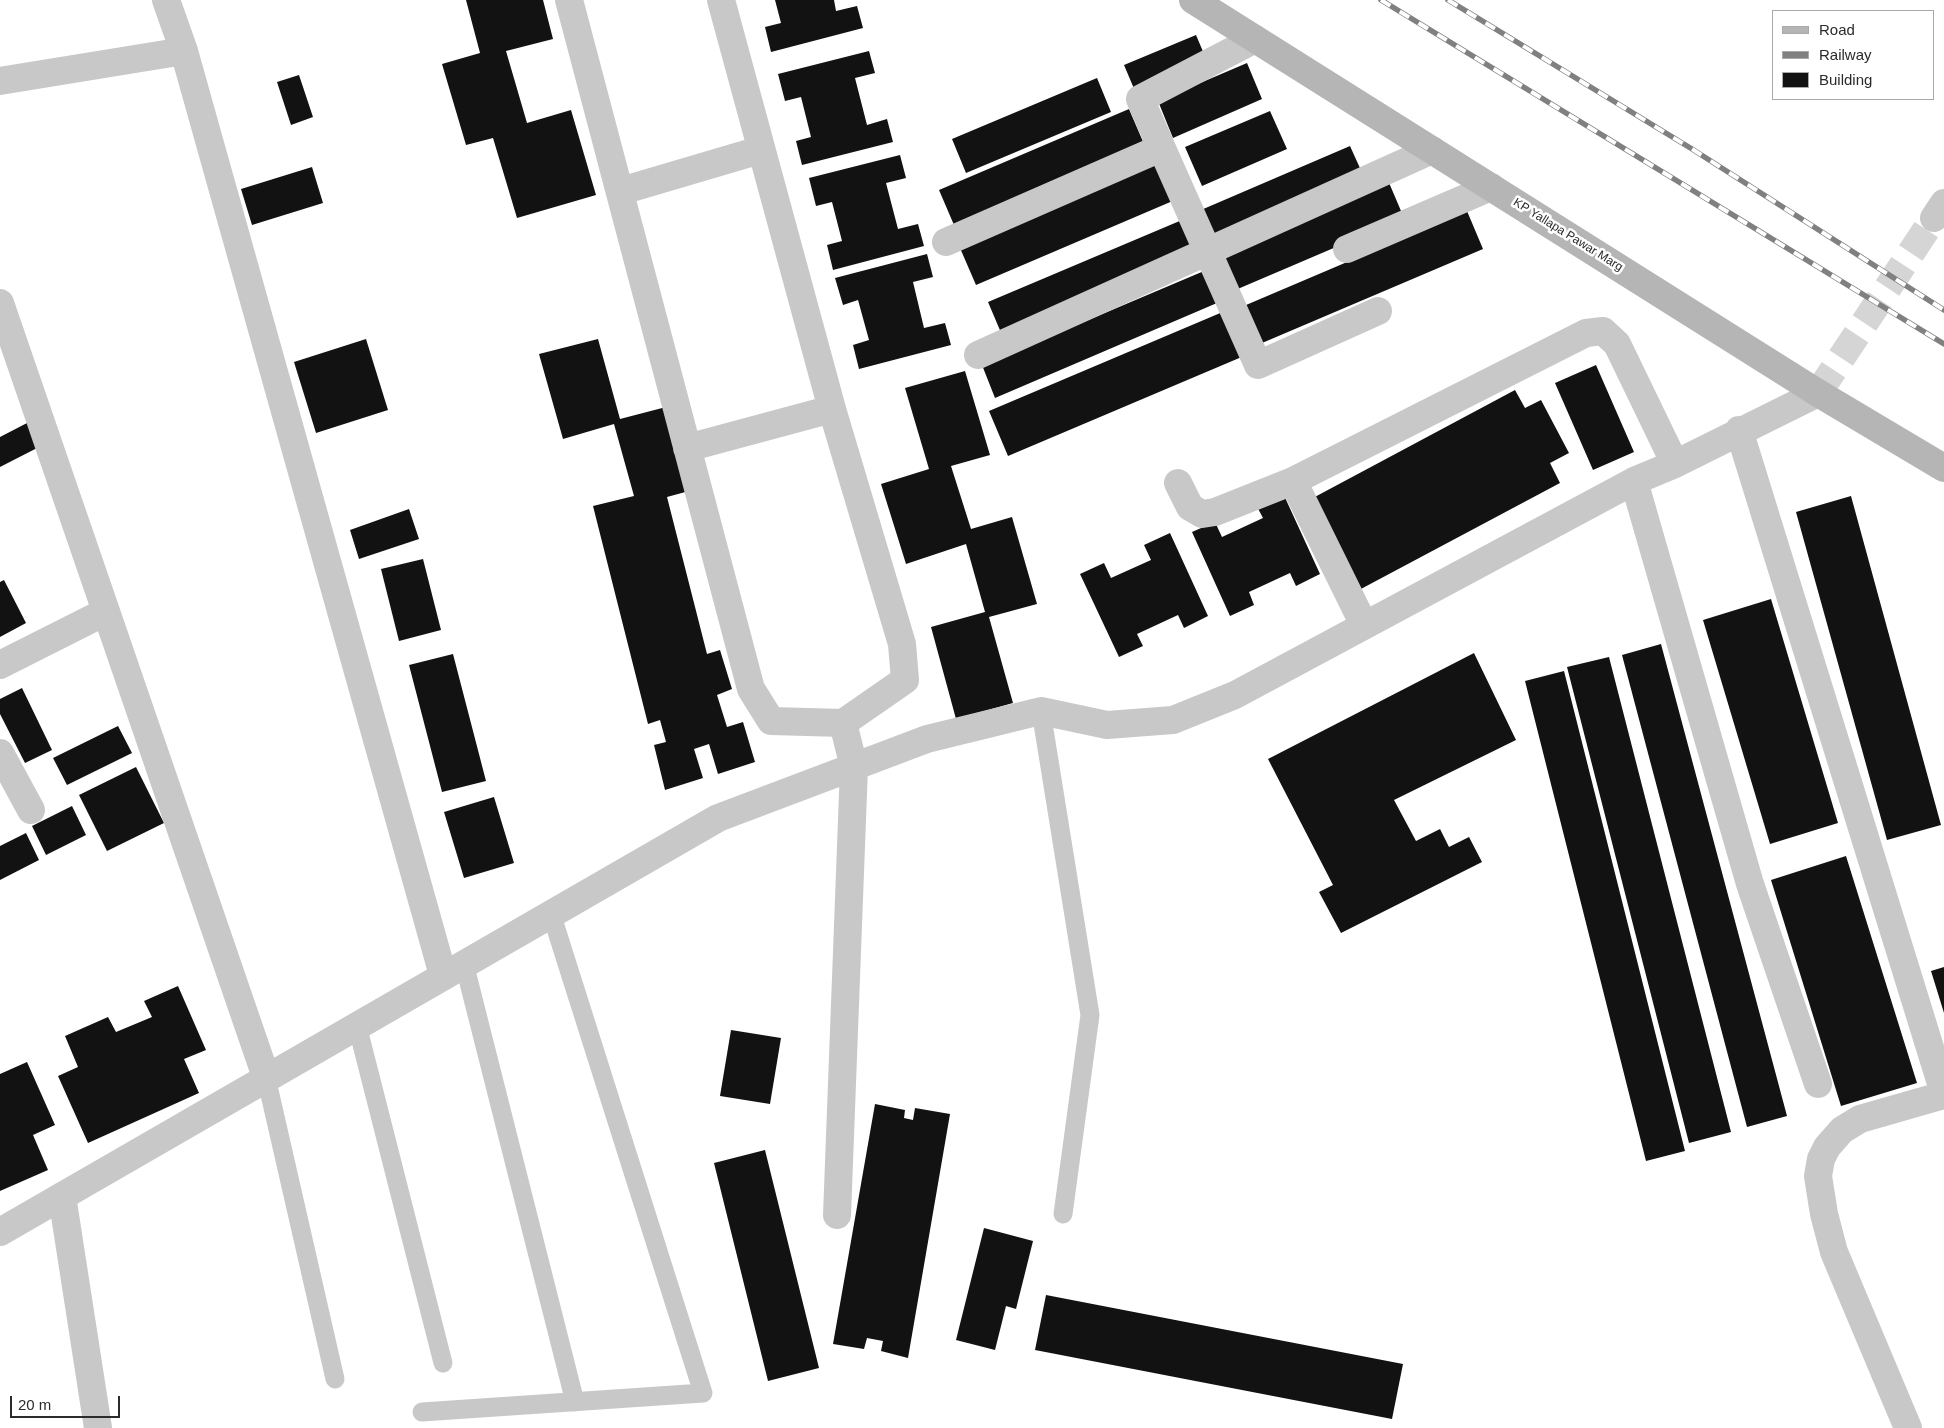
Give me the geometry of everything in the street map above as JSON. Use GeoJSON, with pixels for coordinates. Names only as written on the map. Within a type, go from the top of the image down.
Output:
{"type":"FeatureCollection","features":[{"type":"Feature","properties":{"kind":"street"},"geometry":{"type":"LineString","coordinates":[[166,0],[184,51],[454,969]]}},
{"type":"Feature","properties":{"kind":"street"},"geometry":{"type":"LineString","coordinates":[[569,0],[621,190],[751,688],[771,721],[843,723],[905,680],[902,644],[832,409],[760,150],[721,0]]}},
{"type":"Feature","properties":{"kind":"street","name":"KP Yallapa Pawar Marg"},"geometry":{"type":"LineString","coordinates":[[1193,0],[1818,393],[1944,468]]}},
{"type":"Feature","properties":{"kind":"street"},"geometry":{"type":"LineString","coordinates":[[1255,39],[1140,99],[1258,366],[1378,311]]}},
{"type":"Feature","properties":{"kind":"street"},"geometry":{"type":"LineString","coordinates":[[0,81],[184,51]]}},
{"type":"Feature","properties":{"kind":"street"},"geometry":{"type":"LineString","coordinates":[[946,242],[1161,148]]}},
{"type":"Feature","properties":{"kind":"street"},"geometry":{"type":"LineString","coordinates":[[621,190],[760,150]]}},
{"type":"Feature","properties":{"kind":"street"},"geometry":{"type":"LineString","coordinates":[[978,355],[1432,150]]}},
{"type":"Feature","properties":{"kind":"street"},"geometry":{"type":"LineString","coordinates":[[1348,249],[1491,187]]}},
{"type":"Feature","properties":{"kind":"street"},"geometry":{"type":"LineString","coordinates":[[0,302],[8,357],[106,612],[266,1077]]}},
{"type":"Feature","properties":{"kind":"street"},"geometry":{"type":"LineString","coordinates":[[1178,483],[1190,507],[1202,514],[1215,512],[1293,481],[1586,333],[1603,331],[1617,344],[1675,464]]}},
{"type":"Feature","properties":{"kind":"street"},"geometry":{"type":"LineString","coordinates":[[0,1232],[718,818],[927,739],[1041,711],[1107,725],[1173,720],[1235,694],[1634,481],[1675,464],[1740,430],[1818,393]]}},
{"type":"Feature","properties":{"kind":"street"},"geometry":{"type":"LineString","coordinates":[[687,448],[832,409]]}},
{"type":"Feature","properties":{"kind":"street"},"geometry":{"type":"LineString","coordinates":[[1740,430],[1944,1094],[1860,1119],[1842,1130],[1827,1147],[1821,1159],[1818,1176],[1834,1252],[1908,1428]]}},
{"type":"Feature","properties":{"kind":"street"},"geometry":{"type":"LineString","coordinates":[[1293,481],[1364,625]]}},
{"type":"Feature","properties":{"kind":"street"},"geometry":{"type":"LineString","coordinates":[[1634,481],[1750,884],[1818,1084]]}},
{"type":"Feature","properties":{"kind":"street"},"geometry":{"type":"LineString","coordinates":[[0,665],[106,612]]}},
{"type":"Feature","properties":{"kind":"street"},"geometry":{"type":"LineString","coordinates":[[836,1215],[854,767],[843,723]]}},
{"type":"Feature","properties":{"kind":"street"},"geometry":{"type":"LineString","coordinates":[[0,753],[31,810]]}},
{"type":"Feature","properties":{"kind":"street"},"geometry":{"type":"LineString","coordinates":[[62,1196],[98,1428]]}},
{"type":"Feature","properties":{"kind":"lane"},"geometry":{"type":"LineString","coordinates":[[1041,711],[1090,1015],[1063,1214]]}},
{"type":"Feature","properties":{"kind":"lane"},"geometry":{"type":"LineString","coordinates":[[422,1412],[703,1393],[551,913]]}},
{"type":"Feature","properties":{"kind":"lane"},"geometry":{"type":"LineString","coordinates":[[454,969],[575,1402]]}},
{"type":"Feature","properties":{"kind":"lane"},"geometry":{"type":"LineString","coordinates":[[357,1025],[443,1363]]}},
{"type":"Feature","properties":{"kind":"lane"},"geometry":{"type":"LineString","coordinates":[[266,1077],[335,1379]]}},
{"type":"Feature","properties":{"kind":"building"},"geometry":{"type":"Polygon","coordinates":[[[466,0],[543,0],[553,39],[506,51],[527,123],[571,110],[596,195],[517,218],[493,138],[466,145],[442,64],[480,53],[466,0]]]}},
{"type":"Feature","properties":{"kind":"building"},"geometry":{"type":"Polygon","coordinates":[[[775,0],[834,0],[836,11],[857,6],[863,28],[771,52],[765,27],[781,23],[775,0]]]}},
{"type":"Feature","properties":{"kind":"building"},"geometry":{"type":"Polygon","coordinates":[[[1196,35],[1207,61],[1135,91],[1124,65],[1196,35]]]}},
{"type":"Feature","properties":{"kind":"building"},"geometry":{"type":"Polygon","coordinates":[[[869,51],[875,73],[855,78],[867,125],[887,119],[893,142],[802,165],[796,141],[811,137],[801,97],[785,101],[778,74],[869,51]]]}},
{"type":"Feature","properties":{"kind":"building"},"geometry":{"type":"Polygon","coordinates":[[[1247,63],[1262,99],[1173,138],[1158,101],[1247,63]]]}},
{"type":"Feature","properties":{"kind":"building"},"geometry":{"type":"Polygon","coordinates":[[[299,75],[313,117],[291,125],[277,82],[299,75]]]}},
{"type":"Feature","properties":{"kind":"building"},"geometry":{"type":"Polygon","coordinates":[[[1097,78],[1111,112],[966,173],[952,139],[1097,78]]]}},
{"type":"Feature","properties":{"kind":"building"},"geometry":{"type":"Polygon","coordinates":[[[1129,109],[1144,144],[954,225],[939,190],[1129,109]]]}},
{"type":"Feature","properties":{"kind":"building"},"geometry":{"type":"Polygon","coordinates":[[[1270,111],[1287,149],[1202,186],[1185,147],[1270,111]]]}},
{"type":"Feature","properties":{"kind":"building"},"geometry":{"type":"Polygon","coordinates":[[[1350,146],[1364,177],[1214,241],[1201,210],[1350,146]]]}},
{"type":"Feature","properties":{"kind":"building"},"geometry":{"type":"Polygon","coordinates":[[[900,155],[906,178],[886,183],[898,229],[918,224],[924,246],[833,270],[827,245],[842,241],[832,202],[816,206],[809,178],[900,155]]]}},
{"type":"Feature","properties":{"kind":"building"},"geometry":{"type":"Polygon","coordinates":[[[1160,163],[1175,200],[976,285],[960,248],[1160,163]]]}},
{"type":"Feature","properties":{"kind":"building"},"geometry":{"type":"Polygon","coordinates":[[[312,167],[323,203],[252,225],[241,189],[312,167]]]}},
{"type":"Feature","properties":{"kind":"building"},"geometry":{"type":"Polygon","coordinates":[[[1387,178],[1404,218],[1233,291],[1215,251],[1387,178]]]}},
{"type":"Feature","properties":{"kind":"building"},"geometry":{"type":"Polygon","coordinates":[[[1467,211],[1483,249],[1255,346],[1239,308],[1467,211]]]}},
{"type":"Feature","properties":{"kind":"building"},"geometry":{"type":"Polygon","coordinates":[[[1182,220],[1196,252],[1002,335],[988,302],[1182,220]]]}},
{"type":"Feature","properties":{"kind":"building"},"geometry":{"type":"Polygon","coordinates":[[[927,254],[933,277],[913,282],[924,328],[945,323],[951,345],[859,369],[853,345],[869,340],[858,300],[843,305],[835,278],[927,254]]]}},
{"type":"Feature","properties":{"kind":"building"},"geometry":{"type":"Polygon","coordinates":[[[1204,271],[1217,303],[995,398],[982,365],[1204,271]]]}},
{"type":"Feature","properties":{"kind":"building"},"geometry":{"type":"Polygon","coordinates":[[[1225,311],[1244,356],[1008,456],[989,411],[1225,311]]]}},
{"type":"Feature","properties":{"kind":"building"},"geometry":{"type":"Polygon","coordinates":[[[366,339],[388,410],[316,433],[294,362],[366,339]]]}},
{"type":"Feature","properties":{"kind":"building"},"geometry":{"type":"Polygon","coordinates":[[[598,339],[620,419],[666,407],[689,491],[667,497],[707,654],[720,650],[732,689],[717,695],[727,727],[743,722],[755,762],[718,774],[709,744],[694,749],[703,778],[665,790],[654,745],[666,742],[660,720],[648,724],[593,506],[634,496],[614,424],[563,439],[539,354],[598,339]]]}},
{"type":"Feature","properties":{"kind":"building"},"geometry":{"type":"Polygon","coordinates":[[[1596,365],[1634,452],[1593,470],[1555,383],[1596,365]]]}},
{"type":"Feature","properties":{"kind":"building"},"geometry":{"type":"Polygon","coordinates":[[[965,371],[990,455],[951,466],[971,529],[1012,517],[1037,604],[989,617],[1013,703],[956,719],[931,627],[985,612],[966,544],[906,564],[881,484],[929,469],[905,388],[965,371]]]}},
{"type":"Feature","properties":{"kind":"building"},"geometry":{"type":"Polygon","coordinates":[[[1515,390],[1525,408],[1541,400],[1569,453],[1550,463],[1560,483],[1359,590],[1311,499],[1515,390]]]}},
{"type":"Feature","properties":{"kind":"building"},"geometry":{"type":"Polygon","coordinates":[[[29,422],[41,446],[0,467],[0,437],[29,422]]]}},
{"type":"Feature","properties":{"kind":"building"},"geometry":{"type":"Polygon","coordinates":[[[1282,491],[1320,574],[1296,586],[1290,573],[1249,592],[1254,605],[1230,616],[1192,532],[1215,522],[1222,537],[1263,518],[1255,503],[1282,491]]]}},
{"type":"Feature","properties":{"kind":"building"},"geometry":{"type":"Polygon","coordinates":[[[1851,496],[1941,825],[1887,840],[1796,512],[1851,496]]]}},
{"type":"Feature","properties":{"kind":"building"},"geometry":{"type":"Polygon","coordinates":[[[409,509],[419,539],[359,559],[350,530],[409,509]]]}},
{"type":"Feature","properties":{"kind":"building"},"geometry":{"type":"Polygon","coordinates":[[[1170,533],[1208,616],[1184,628],[1178,615],[1137,634],[1143,646],[1119,657],[1080,574],[1104,563],[1111,578],[1151,560],[1144,545],[1170,533]]]}},
{"type":"Feature","properties":{"kind":"building"},"geometry":{"type":"Polygon","coordinates":[[[423,559],[441,630],[399,641],[381,569],[423,559]]]}},
{"type":"Feature","properties":{"kind":"building"},"geometry":{"type":"Polygon","coordinates":[[[4,580],[26,623],[0,637],[0,582],[4,580]]]}},
{"type":"Feature","properties":{"kind":"building"},"geometry":{"type":"Polygon","coordinates":[[[1771,599],[1838,823],[1770,844],[1703,620],[1771,599]]]}},
{"type":"Feature","properties":{"kind":"building"},"geometry":{"type":"Polygon","coordinates":[[[1661,644],[1787,1116],[1747,1127],[1622,655],[1661,644]]]}},
{"type":"Feature","properties":{"kind":"building"},"geometry":{"type":"Polygon","coordinates":[[[1474,653],[1516,740],[1394,800],[1416,841],[1440,829],[1449,847],[1469,837],[1482,862],[1341,933],[1319,892],[1333,885],[1268,759],[1474,653]]]}},
{"type":"Feature","properties":{"kind":"building"},"geometry":{"type":"Polygon","coordinates":[[[453,654],[486,781],[442,792],[409,665],[453,654]]]}},
{"type":"Feature","properties":{"kind":"building"},"geometry":{"type":"Polygon","coordinates":[[[1609,657],[1731,1132],[1689,1143],[1567,667],[1609,657]]]}},
{"type":"Feature","properties":{"kind":"building"},"geometry":{"type":"Polygon","coordinates":[[[1564,671],[1685,1151],[1646,1161],[1525,681],[1564,671]]]}},
{"type":"Feature","properties":{"kind":"building"},"geometry":{"type":"Polygon","coordinates":[[[22,688],[52,750],[25,763],[0,714],[0,699],[22,688]]]}},
{"type":"Feature","properties":{"kind":"building"},"geometry":{"type":"Polygon","coordinates":[[[118,726],[132,753],[67,785],[53,758],[118,726]]]}},
{"type":"Feature","properties":{"kind":"building"},"geometry":{"type":"Polygon","coordinates":[[[136,767],[164,823],[107,851],[79,795],[136,767]]]}},
{"type":"Feature","properties":{"kind":"building"},"geometry":{"type":"Polygon","coordinates":[[[494,797],[514,863],[464,878],[444,812],[494,797]]]}},
{"type":"Feature","properties":{"kind":"building"},"geometry":{"type":"Polygon","coordinates":[[[72,806],[86,835],[46,855],[32,826],[72,806]]]}},
{"type":"Feature","properties":{"kind":"building"},"geometry":{"type":"Polygon","coordinates":[[[26,833],[39,860],[0,880],[0,846],[26,833]]]}},
{"type":"Feature","properties":{"kind":"building"},"geometry":{"type":"Polygon","coordinates":[[[1846,856],[1917,1083],[1841,1106],[1771,880],[1846,856]]]}},
{"type":"Feature","properties":{"kind":"building"},"geometry":{"type":"Polygon","coordinates":[[[1944,967],[1944,1013],[1931,971],[1944,967]]]}},
{"type":"Feature","properties":{"kind":"building"},"geometry":{"type":"Polygon","coordinates":[[[178,986],[206,1050],[184,1059],[199,1093],[88,1143],[58,1076],[78,1067],[65,1036],[108,1017],[116,1032],[152,1017],[144,1001],[178,986]]]}},
{"type":"Feature","properties":{"kind":"building"},"geometry":{"type":"Polygon","coordinates":[[[731,1030],[781,1038],[770,1104],[720,1096],[731,1030]]]}},
{"type":"Feature","properties":{"kind":"building"},"geometry":{"type":"Polygon","coordinates":[[[27,1062],[55,1125],[33,1135],[48,1170],[0,1191],[0,1074],[27,1062]]]}},
{"type":"Feature","properties":{"kind":"building"},"geometry":{"type":"Polygon","coordinates":[[[875,1104],[905,1110],[904,1118],[913,1120],[915,1108],[950,1114],[908,1358],[881,1351],[883,1341],[867,1338],[864,1349],[833,1344],[875,1104]]]}},
{"type":"Feature","properties":{"kind":"building"},"geometry":{"type":"Polygon","coordinates":[[[765,1150],[819,1368],[768,1381],[714,1163],[765,1150]]]}},
{"type":"Feature","properties":{"kind":"building"},"geometry":{"type":"Polygon","coordinates":[[[984,1228],[1033,1241],[1016,1309],[1006,1306],[995,1350],[956,1340],[984,1228]]]}},
{"type":"Feature","properties":{"kind":"building"},"geometry":{"type":"Polygon","coordinates":[[[1046,1295],[1403,1364],[1392,1419],[1035,1350],[1046,1295]]]}},
{"type":"Feature","properties":{"kind":"tunnel"},"geometry":{"type":"LineString","coordinates":[[1818,393],[1934,218]]}},
{"type":"Feature","properties":{"kind":"railway"},"geometry":{"type":"LineString","coordinates":[[1381,0],[1944,344]]}},
{"type":"Feature","properties":{"kind":"railway"},"geometry":{"type":"LineString","coordinates":[[1448,0],[1692,149],[1944,310]]}}]}
